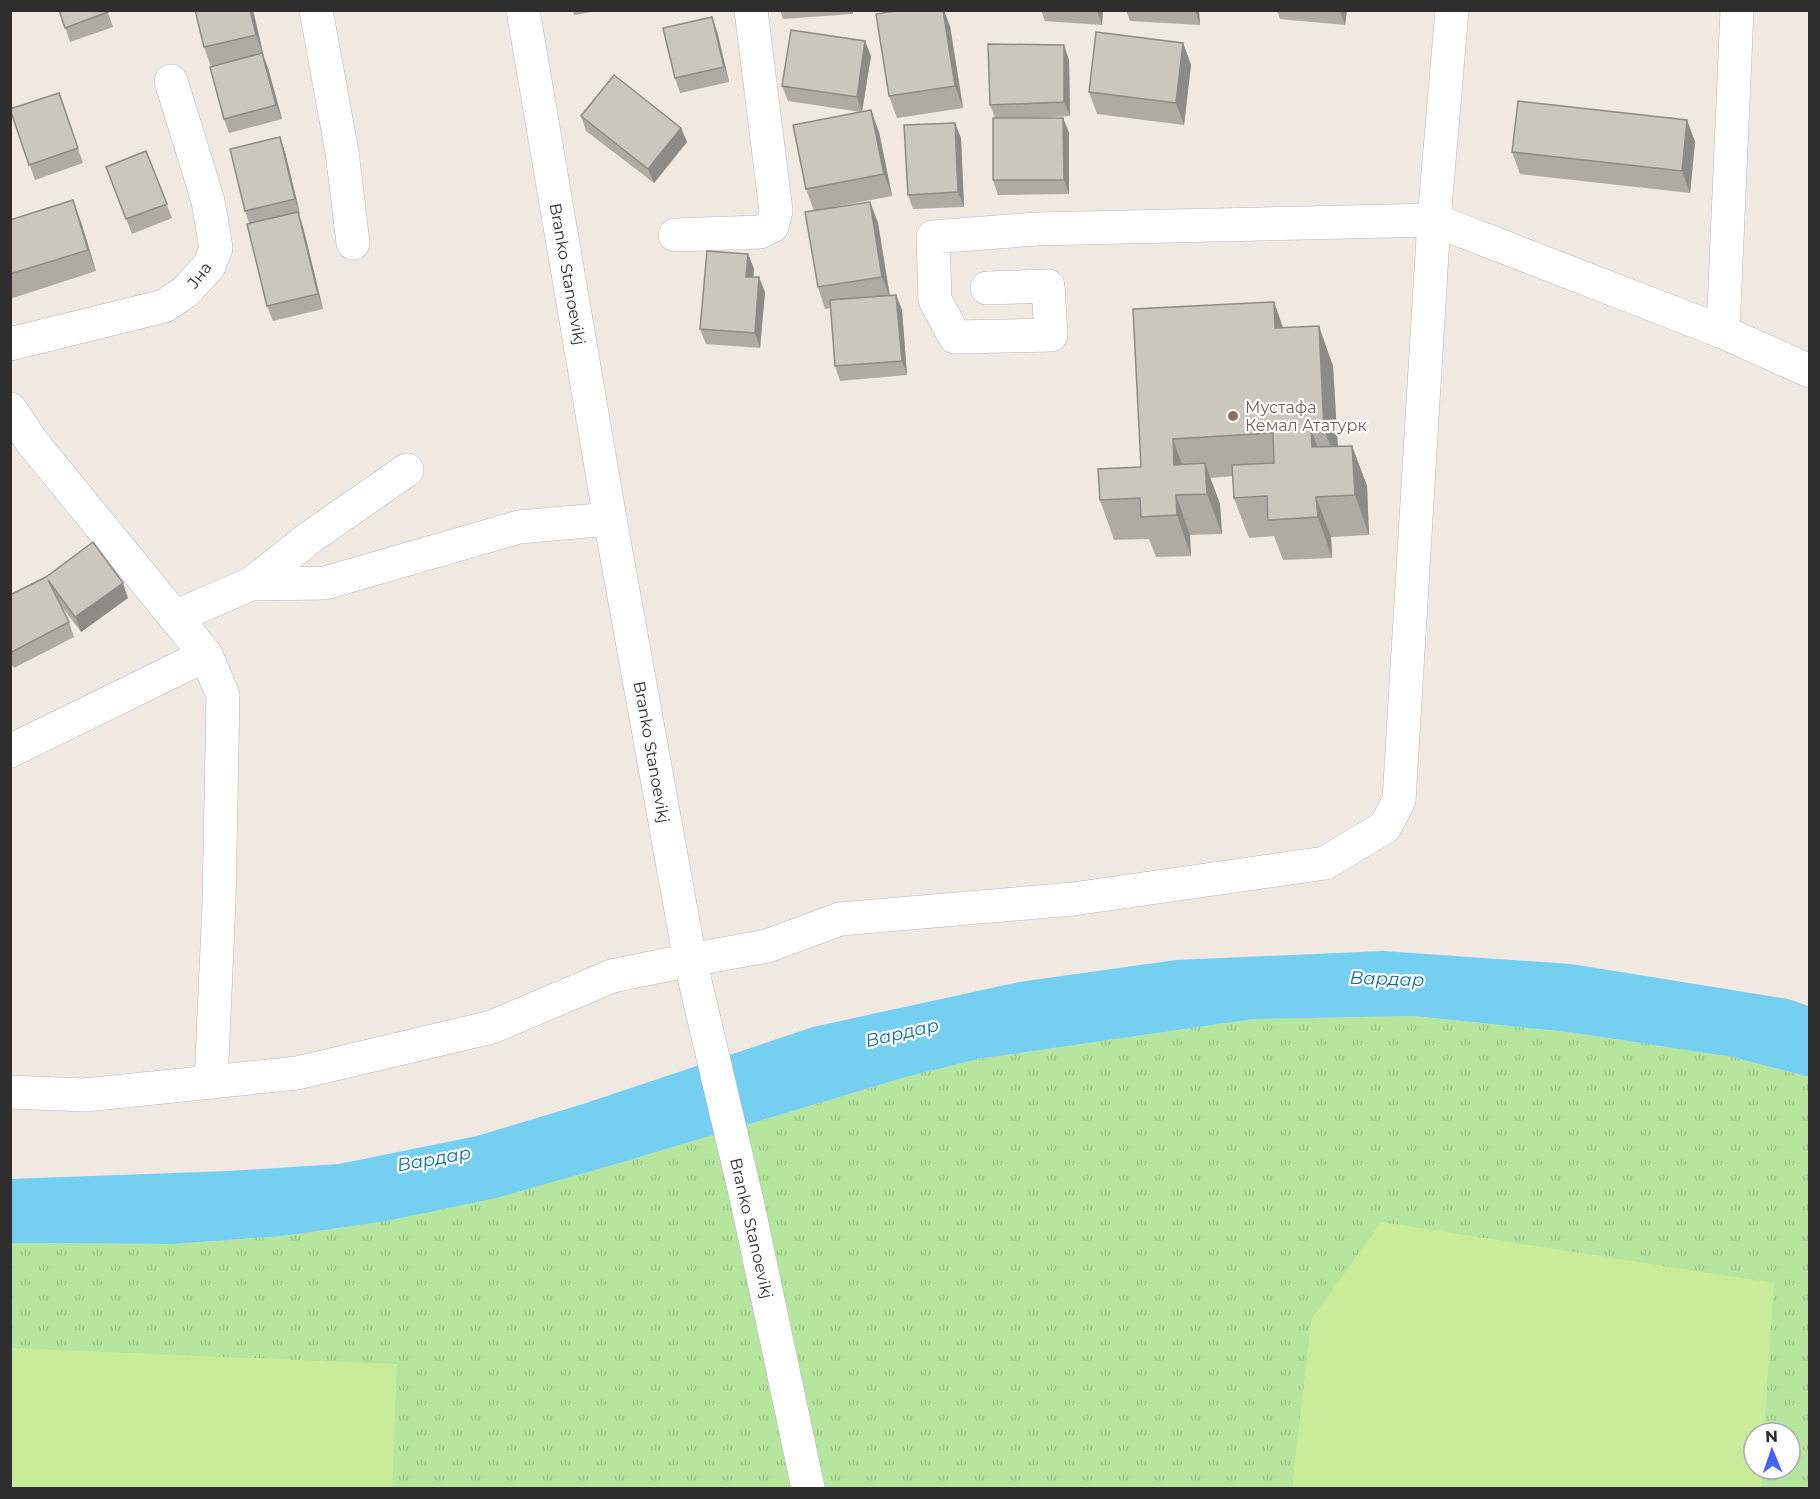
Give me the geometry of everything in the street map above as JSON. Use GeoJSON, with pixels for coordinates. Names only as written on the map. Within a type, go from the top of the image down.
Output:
{"type":"FeatureCollection","features":[{"type":"Feature","properties":{"kind":"street"},"geometry":{"type":"LineString","coordinates":[[316,10],[342,152],[353,243]]}},
{"type":"Feature","properties":{"kind":"street","name":"Branko Stanoevikj"},"geometry":{"type":"LineString","coordinates":[[523,10],[610,519],[690,960],[747,1201],[808,1488]]}},
{"type":"Feature","properties":{"kind":"street"},"geometry":{"type":"LineString","coordinates":[[675,235],[760,232],[772,226],[776,211],[751,10]]}},
{"type":"Feature","properties":{"kind":"street"},"geometry":{"type":"LineString","coordinates":[[10,1092],[85,1095],[297,1073],[492,1027],[612,976],[767,946],[840,919],[1073,899],[1325,863],[1385,827],[1399,801],[1434,220],[1452,10]]}},
{"type":"Feature","properties":{"kind":"street"},"geometry":{"type":"LineString","coordinates":[[1723,332],[1737,10]]}},
{"type":"Feature","properties":{"kind":"street","name":"Јна"},"geometry":{"type":"LineString","coordinates":[[10,344],[164,306],[184,292],[209,266],[216,248],[208,201],[171,81]]}},
{"type":"Feature","properties":{"kind":"street"},"geometry":{"type":"LineString","coordinates":[[987,288],[1048,286],[1051,335],[955,337],[935,300],[933,237],[1036,229],[1434,220],[1723,332],[1809,371]]}},
{"type":"Feature","properties":{"kind":"street"},"geometry":{"type":"LineString","coordinates":[[10,409],[21,447],[175,617],[206,655],[223,695],[219,903],[211,1082]]}},
{"type":"Feature","properties":{"kind":"street"},"geometry":{"type":"LineString","coordinates":[[175,617],[251,584],[312,536],[407,470]]}},
{"type":"Feature","properties":{"kind":"street"},"geometry":{"type":"LineString","coordinates":[[251,584],[326,583],[519,527],[610,519]]}},
{"type":"Feature","properties":{"kind":"street"},"geometry":{"type":"LineString","coordinates":[[10,751],[206,655]]}},
{"type":"Feature","properties":{"kind":"green space"},"geometry":{"type":"Polygon","coordinates":[[[1414,1016],[1568,1032],[1732,1057],[1809,1077],[1809,1488],[11,1488],[10,1243],[174,1244],[283,1236],[387,1221],[497,1198],[906,1077],[978,1059],[1254,1019],[1414,1016]]]}},
{"type":"Feature","properties":{"kind":"green space"},"geometry":{"type":"Polygon","coordinates":[[[1381,1222],[1774,1283],[1765,1421],[1742,1421],[1742,1481],[1761,1481],[1761,1488],[1292,1488],[1311,1320],[1381,1222]]]}},
{"type":"Feature","properties":{"kind":"green space"},"geometry":{"type":"Polygon","coordinates":[[[11,1348],[397,1364],[392,1488],[11,1488],[11,1348]]]}},
{"type":"Feature","properties":{"kind":"water","name":"Вардар"},"geometry":{"type":"Polygon","coordinates":[[[1383,951],[1571,964],[1788,999],[1809,1006],[1809,1077],[1732,1057],[1568,1032],[1414,1016],[1254,1019],[978,1059],[906,1077],[497,1198],[387,1221],[283,1236],[174,1244],[11,1243],[10,1179],[229,1171],[339,1164],[477,1136],[583,1104],[813,1027],[1019,982],[1176,960],[1383,951]]]}},
{"type":"Feature","properties":{"kind":"building"},"geometry":{"type":"Polygon","coordinates":[[[59,10],[107,10],[108,12],[65,28],[59,10]]]}},
{"type":"Feature","properties":{"kind":"building"},"geometry":{"type":"Polygon","coordinates":[[[195,10],[250,10],[256,35],[204,47],[195,10]]]}},
{"type":"Feature","properties":{"kind":"building"},"geometry":{"type":"Polygon","coordinates":[[[901,10],[943,10],[955,86],[889,96],[876,14],[901,10]]]}},
{"type":"Feature","properties":{"kind":"building"},"geometry":{"type":"Polygon","coordinates":[[[712,17],[724,67],[675,78],[663,28],[712,17]]]}},
{"type":"Feature","properties":{"kind":"building"},"geometry":{"type":"Polygon","coordinates":[[[791,30],[865,41],[857,97],[782,86],[791,30]]]}},
{"type":"Feature","properties":{"kind":"building"},"geometry":{"type":"Polygon","coordinates":[[[1096,32],[1183,43],[1176,103],[1089,92],[1096,32]]]}},
{"type":"Feature","properties":{"kind":"building"},"geometry":{"type":"Polygon","coordinates":[[[988,44],[1064,45],[1064,102],[990,105],[988,44]]]}},
{"type":"Feature","properties":{"kind":"building"},"geometry":{"type":"Polygon","coordinates":[[[262,53],[276,105],[224,119],[210,67],[262,53]]]}},
{"type":"Feature","properties":{"kind":"building"},"geometry":{"type":"Polygon","coordinates":[[[614,75],[681,128],[648,169],[581,116],[614,75]]]}},
{"type":"Feature","properties":{"kind":"building"},"geometry":{"type":"Polygon","coordinates":[[[59,93],[78,148],[29,165],[10,109],[59,93]]]}},
{"type":"Feature","properties":{"kind":"building"},"geometry":{"type":"Polygon","coordinates":[[[1518,101],[1687,120],[1682,171],[1512,152],[1518,101]]]}},
{"type":"Feature","properties":{"kind":"building"},"geometry":{"type":"Polygon","coordinates":[[[871,110],[884,174],[806,189],[793,125],[871,110]]]}},
{"type":"Feature","properties":{"kind":"building"},"geometry":{"type":"Polygon","coordinates":[[[993,118],[1063,118],[1064,180],[993,180],[993,118]]]}},
{"type":"Feature","properties":{"kind":"building"},"geometry":{"type":"Polygon","coordinates":[[[955,123],[958,192],[908,195],[904,125],[955,123]]]}},
{"type":"Feature","properties":{"kind":"building"},"geometry":{"type":"Polygon","coordinates":[[[280,137],[295,199],[245,211],[230,149],[280,137]]]}},
{"type":"Feature","properties":{"kind":"building"},"geometry":{"type":"Polygon","coordinates":[[[146,151],[167,204],[126,219],[106,167],[146,151]]]}},
{"type":"Feature","properties":{"kind":"building"},"geometry":{"type":"Polygon","coordinates":[[[73,200],[88,250],[10,274],[10,220],[73,200]]]}},
{"type":"Feature","properties":{"kind":"building"},"geometry":{"type":"Polygon","coordinates":[[[870,202],[882,277],[818,287],[805,212],[870,202]]]}},
{"type":"Feature","properties":{"kind":"building"},"geometry":{"type":"Polygon","coordinates":[[[298,212],[318,294],[267,306],[247,224],[298,212]]]}},
{"type":"Feature","properties":{"kind":"building"},"geometry":{"type":"Polygon","coordinates":[[[707,251],[748,254],[746,277],[759,277],[755,333],[700,329],[707,251]]]}},
{"type":"Feature","properties":{"kind":"building"},"geometry":{"type":"Polygon","coordinates":[[[896,295],[902,361],[835,366],[830,300],[896,295]]]}},
{"type":"Feature","properties":{"kind":"building"},"geometry":{"type":"Polygon","coordinates":[[[1274,302],[1275,328],[1319,326],[1324,429],[1311,429],[1312,447],[1352,446],[1355,495],[1316,497],[1318,517],[1268,520],[1267,496],[1234,498],[1232,465],[1274,463],[1273,433],[1173,439],[1174,465],[1205,463],[1207,494],[1176,495],[1177,515],[1141,517],[1140,498],[1100,500],[1098,469],[1141,467],[1133,309],[1274,302]]]}},
{"type":"Feature","properties":{"kind":"building"},"geometry":{"type":"Polygon","coordinates":[[[93,542],[123,583],[75,617],[48,580],[69,622],[10,653],[10,595],[46,577],[93,542]]]}},
{"type":"Feature","properties":{"kind":"place","name":"Мустафа Кемал Ататурк"},"geometry":{"type":"Point","coordinates":[1233,416]}}]}
